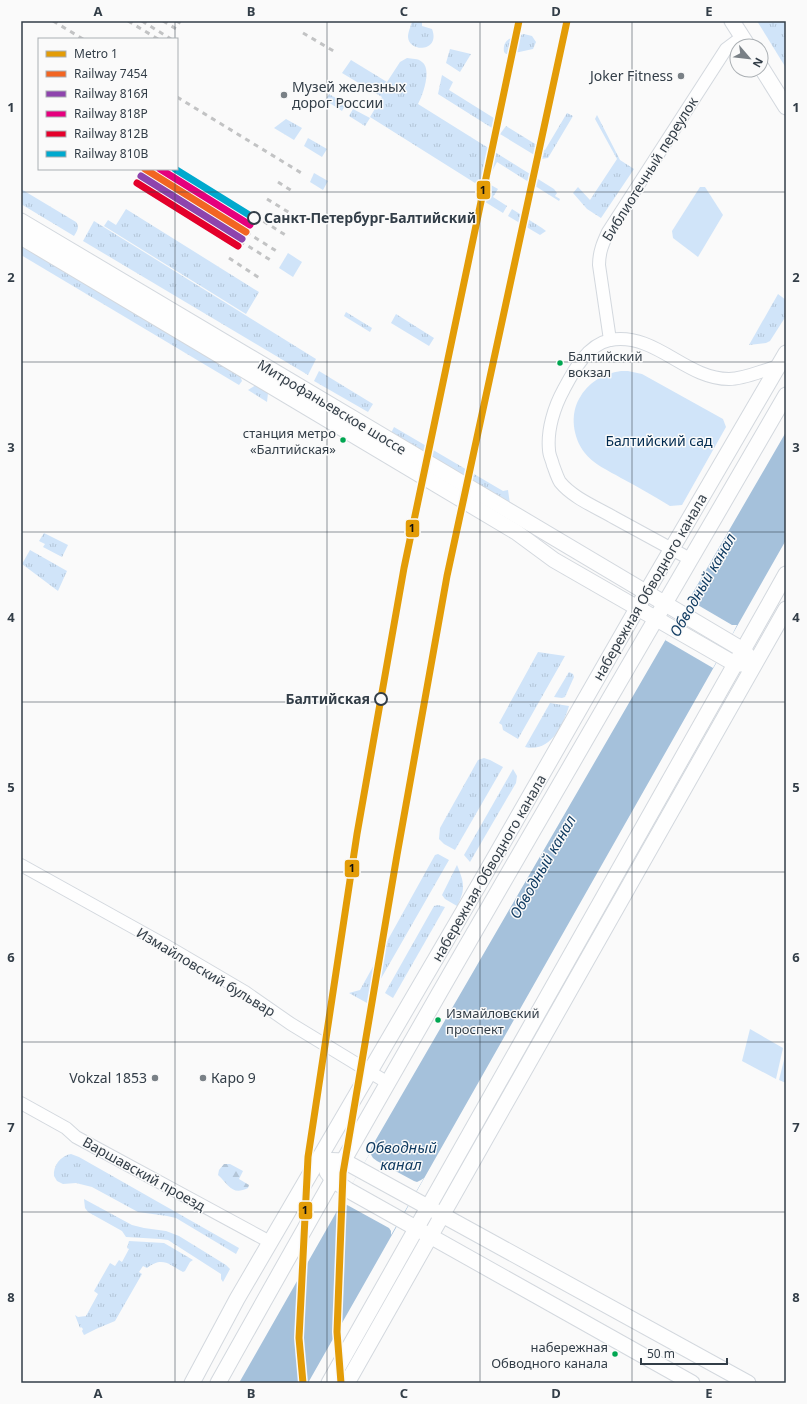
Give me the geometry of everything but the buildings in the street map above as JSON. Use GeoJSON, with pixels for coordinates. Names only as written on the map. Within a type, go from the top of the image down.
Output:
{"type":"FeatureCollection","features":[{"type":"Feature","properties":{"kind":"main road"},"geometry":{"type":"LineString","coordinates":[[732,21],[743,38]]}},
{"type":"Feature","properties":{"kind":"main road"},"geometry":{"type":"LineString","coordinates":[[768,78],[786,107]]}},
{"type":"Feature","properties":{"kind":"main road","name":"Митрофаньевское шоссе"},"geometry":{"type":"LineString","coordinates":[[21,221],[680,614],[743,650],[755,664]]}},
{"type":"Feature","properties":{"kind":"main road","name":"Митрофаньевское шоссе"},"geometry":{"type":"LineString","coordinates":[[21,237],[516,532],[554,560],[735,664]]}},
{"type":"Feature","properties":{"kind":"main road","name":"набережная Обводного канала"},"geometry":{"type":"LineString","coordinates":[[192,1383],[237,1299],[488,870],[671,549],[784,364]]}},
{"type":"Feature","properties":{"kind":"main road","name":"набережная Обводного канала"},"geometry":{"type":"LineString","coordinates":[[218,1383],[388,1082],[786,395]]}},
{"type":"Feature","properties":{"kind":"main road"},"geometry":{"type":"LineString","coordinates":[[329,1383],[786,574]]}},
{"type":"Feature","properties":{"kind":"main road"},"geometry":{"type":"LineString","coordinates":[[347,1383],[786,609]]}},
{"type":"Feature","properties":{"kind":"main road"},"geometry":{"type":"LineString","coordinates":[[735,664],[755,664]]}},
{"type":"Feature","properties":{"kind":"main road"},"geometry":{"type":"LineString","coordinates":[[318,1160],[344,1161],[748,1383]]}},
{"type":"Feature","properties":{"kind":"main road"},"geometry":{"type":"LineString","coordinates":[[318,1160],[333,1180],[348,1190],[692,1383]]}},
{"type":"Feature","properties":{"kind":"street","name":"Библиотечный переулок"},"geometry":{"type":"LineString","coordinates":[[610,340],[599,265],[599,256],[602,246],[608,232],[726,49],[729,48]]}},
{"type":"Feature","properties":{"kind":"street"},"geometry":{"type":"LineString","coordinates":[[690,560],[579,497],[560,481],[549,451],[550,429],[556,406],[564,389],[584,356],[596,346],[610,340],[626,340],[648,344],[704,374],[718,378],[739,378],[784,364]]}},
{"type":"Feature","properties":{"kind":"street","name":"Измайловский бульвар"},"geometry":{"type":"LineString","coordinates":[[21,865],[238,988],[290,1024],[388,1082]]}},
{"type":"Feature","properties":{"kind":"street","name":"Варшавский проезд"},"geometry":{"type":"LineString","coordinates":[[21,1103],[66,1128],[76,1137],[270,1242]]}},
{"type":"Feature","properties":{"kind":"green space"},"geometry":{"type":"Polygon","coordinates":[[[412,21],[422,21],[422,26],[432,29],[434,37],[429,46],[418,48],[413,46],[410,42],[408,35],[412,21]]]}},
{"type":"Feature","properties":{"kind":"green space"},"geometry":{"type":"Polygon","coordinates":[[[757,21],[786,21],[786,68],[769,40],[769,38],[767,38],[757,21]]]}},
{"type":"Feature","properties":{"kind":"green space"},"geometry":{"type":"Polygon","coordinates":[[[524,34],[532,36],[536,42],[533,49],[510,54],[506,54],[504,52],[504,47],[507,41],[513,37],[524,34]]]}},
{"type":"Feature","properties":{"kind":"green space"},"geometry":{"type":"Polygon","coordinates":[[[450,49],[471,54],[460,72],[446,63],[450,49]]]}},
{"type":"Feature","properties":{"kind":"green space"},"geometry":{"type":"Polygon","coordinates":[[[407,58],[417,59],[425,65],[426,82],[418,104],[554,189],[557,193],[555,196],[560,199],[559,201],[497,162],[483,188],[370,117],[382,97],[342,73],[351,60],[387,82],[400,62],[407,58]]]}},
{"type":"Feature","properties":{"kind":"green space"},"geometry":{"type":"Polygon","coordinates":[[[442,75],[453,82],[449,90],[497,120],[492,128],[438,94],[442,75]]]}},
{"type":"Feature","properties":{"kind":"green space"},"geometry":{"type":"Polygon","coordinates":[[[329,94],[346,104],[342,111],[325,100],[329,94]]]}},
{"type":"Feature","properties":{"kind":"green space"},"geometry":{"type":"Polygon","coordinates":[[[353,109],[370,118],[365,126],[349,116],[353,109]]]}},
{"type":"Feature","properties":{"kind":"green space"},"geometry":{"type":"Polygon","coordinates":[[[567,113],[573,116],[548,158],[541,159],[500,134],[506,126],[545,150],[567,113]]]}},
{"type":"Feature","properties":{"kind":"green space"},"geometry":{"type":"Polygon","coordinates":[[[597,115],[620,160],[634,169],[601,218],[587,209],[573,193],[578,187],[590,200],[617,159],[595,119],[597,115]]]}},
{"type":"Feature","properties":{"kind":"green space"},"geometry":{"type":"Polygon","coordinates":[[[286,119],[302,128],[294,140],[274,128],[286,119]]]}},
{"type":"Feature","properties":{"kind":"green space"},"geometry":{"type":"Polygon","coordinates":[[[308,138],[327,149],[322,157],[304,146],[308,138]]]}},
{"type":"Feature","properties":{"kind":"green space"},"geometry":{"type":"Polygon","coordinates":[[[314,173],[328,181],[323,190],[310,182],[314,173]]]}},
{"type":"Feature","properties":{"kind":"green space"},"geometry":{"type":"Polygon","coordinates":[[[491,185],[498,189],[493,197],[507,206],[503,213],[482,200],[491,185]]]}},
{"type":"Feature","properties":{"kind":"green space"},"geometry":{"type":"Polygon","coordinates":[[[700,187],[705,187],[723,215],[698,257],[673,238],[672,231],[700,187]]]}},
{"type":"Feature","properties":{"kind":"green space"},"geometry":{"type":"Polygon","coordinates":[[[21,189],[76,222],[78,227],[74,236],[21,204],[21,189]]]}},
{"type":"Feature","properties":{"kind":"green space"},"geometry":{"type":"Polygon","coordinates":[[[126,209],[259,292],[246,314],[104,226],[108,220],[116,225],[126,209]]]}},
{"type":"Feature","properties":{"kind":"green space"},"geometry":{"type":"Polygon","coordinates":[[[512,209],[546,231],[540,235],[508,216],[512,209]]]}},
{"type":"Feature","properties":{"kind":"green space"},"geometry":{"type":"Polygon","coordinates":[[[94,221],[316,359],[308,375],[83,241],[94,221]]]}},
{"type":"Feature","properties":{"kind":"green space"},"geometry":{"type":"Polygon","coordinates":[[[21,245],[240,376],[242,381],[239,385],[21,255],[21,245]]]}},
{"type":"Feature","properties":{"kind":"green space"},"geometry":{"type":"Polygon","coordinates":[[[288,253],[302,262],[293,277],[279,268],[288,253]]]}},
{"type":"Feature","properties":{"kind":"green space"},"geometry":{"type":"Polygon","coordinates":[[[778,294],[786,300],[786,316],[770,341],[766,343],[749,345],[778,294]]]}},
{"type":"Feature","properties":{"kind":"green space"},"geometry":{"type":"Polygon","coordinates":[[[346,312],[372,328],[370,332],[344,316],[346,312]]]}},
{"type":"Feature","properties":{"kind":"green space"},"geometry":{"type":"Polygon","coordinates":[[[396,314],[434,338],[429,346],[391,323],[396,314]]]}},
{"type":"Feature","properties":{"kind":"green space"},"geometry":{"type":"Polygon","coordinates":[[[319,371],[373,404],[368,412],[314,381],[319,371]]]}},
{"type":"Feature","properties":{"kind":"green space","name":"Балтийский сад"},"geometry":{"type":"Polygon","coordinates":[[[621,371],[642,374],[723,419],[726,427],[682,505],[670,506],[601,467],[584,452],[577,440],[574,426],[574,412],[579,399],[591,383],[608,374],[621,371]]]}},
{"type":"Feature","properties":{"kind":"green space"},"geometry":{"type":"Polygon","coordinates":[[[256,385],[268,393],[267,402],[248,390],[256,385]]]}},
{"type":"Feature","properties":{"kind":"green space"},"geometry":{"type":"Polygon","coordinates":[[[394,427],[503,491],[508,490],[510,504],[391,433],[394,427]]]}},
{"type":"Feature","properties":{"kind":"green space"},"geometry":{"type":"Polygon","coordinates":[[[44,533],[68,545],[62,557],[43,547],[45,544],[39,541],[44,533]]]}},
{"type":"Feature","properties":{"kind":"green space"},"geometry":{"type":"Polygon","coordinates":[[[30,550],[67,571],[58,591],[22,564],[30,550]]]}},
{"type":"Feature","properties":{"kind":"green space"},"geometry":{"type":"Polygon","coordinates":[[[538,652],[565,656],[518,739],[503,730],[502,725],[499,723],[538,652]]]}},
{"type":"Feature","properties":{"kind":"green space"},"geometry":{"type":"Polygon","coordinates":[[[569,672],[573,674],[574,677],[565,697],[554,697],[569,672]]]}},
{"type":"Feature","properties":{"kind":"green space"},"geometry":{"type":"Polygon","coordinates":[[[550,703],[569,706],[563,722],[554,736],[542,746],[534,748],[525,747],[550,703]]]}},
{"type":"Feature","properties":{"kind":"green space"},"geometry":{"type":"Polygon","coordinates":[[[484,758],[503,767],[455,850],[444,844],[439,839],[440,828],[478,760],[484,758]]]}},
{"type":"Feature","properties":{"kind":"green space"},"geometry":{"type":"Polygon","coordinates":[[[513,769],[517,776],[516,783],[470,862],[464,855],[513,769]]]}},
{"type":"Feature","properties":{"kind":"green space"},"geometry":{"type":"Polygon","coordinates":[[[438,854],[449,860],[367,1003],[349,993],[360,990],[435,855],[438,854]]]}},
{"type":"Feature","properties":{"kind":"green space"},"geometry":{"type":"Polygon","coordinates":[[[457,865],[461,876],[463,890],[457,906],[445,899],[442,895],[457,865]]]}},
{"type":"Feature","properties":{"kind":"green space"},"geometry":{"type":"Polygon","coordinates":[[[438,905],[445,907],[393,998],[385,993],[434,906],[438,905]]]}},
{"type":"Feature","properties":{"kind":"green space"},"geometry":{"type":"Polygon","coordinates":[[[750,1029],[783,1048],[776,1079],[742,1061],[750,1029]]]}},
{"type":"Feature","properties":{"kind":"green space"},"geometry":{"type":"Polygon","coordinates":[[[786,1052],[786,1083],[779,1080],[786,1052]]]}},
{"type":"Feature","properties":{"kind":"green space"},"geometry":{"type":"Polygon","coordinates":[[[71,1154],[79,1157],[239,1248],[236,1254],[176,1218],[138,1212],[92,1187],[76,1183],[63,1184],[57,1181],[54,1176],[56,1165],[61,1159],[71,1154]]]}},
{"type":"Feature","properties":{"kind":"green space"},"geometry":{"type":"Polygon","coordinates":[[[224,1164],[230,1164],[243,1171],[239,1179],[249,1185],[248,1188],[238,1191],[228,1186],[218,1175],[219,1170],[224,1164]]]}},
{"type":"Feature","properties":{"kind":"green space"},"geometry":{"type":"Polygon","coordinates":[[[84,1199],[132,1225],[166,1231],[179,1236],[230,1269],[223,1282],[221,1279],[221,1274],[168,1240],[126,1237],[122,1231],[88,1212],[85,1208],[84,1199]]]}},
{"type":"Feature","properties":{"kind":"green space"},"geometry":{"type":"Polygon","coordinates":[[[129,1241],[164,1243],[193,1260],[183,1272],[165,1262],[157,1262],[147,1268],[143,1266],[139,1272],[142,1274],[115,1321],[84,1335],[82,1331],[83,1329],[81,1327],[80,1328],[75,1315],[78,1317],[86,1316],[98,1294],[94,1291],[110,1263],[115,1266],[119,1260],[122,1262],[129,1249],[127,1248],[129,1241]]]}},
{"type":"Feature","properties":{"kind":"water","name":"Обводный канал"},"geometry":{"type":"Polygon","coordinates":[[[786,432],[786,540],[308,1383],[239,1383],[370,1153],[371,1148],[786,432]]]}},
{"type":"Feature","properties":{"kind":"pier"},"geometry":{"type":"Polygon","coordinates":[[[689,598],[692,599],[691,601],[732,625],[737,625],[732,635],[684,606],[689,598]]]}},
{"type":"Feature","properties":{"kind":"pier"},"geometry":{"type":"Polygon","coordinates":[[[683,609],[731,636],[713,668],[665,640],[683,609]]]}},
{"type":"Feature","properties":{"kind":"pier"},"geometry":{"type":"Polygon","coordinates":[[[370,1153],[377,1161],[414,1181],[417,1182],[424,1178],[391,1235],[389,1228],[345,1204],[340,1205],[370,1153]]]}},
{"type":"Feature","properties":{"kind":"railway"},"geometry":{"type":"LineString","coordinates":[[53,21],[81,38]]}},
{"type":"Feature","properties":{"kind":"railway"},"geometry":{"type":"LineString","coordinates":[[128,21],[156,38]]}},
{"type":"Feature","properties":{"kind":"railway"},"geometry":{"type":"LineString","coordinates":[[142,21],[169,38]]}},
{"type":"Feature","properties":{"kind":"railway"},"geometry":{"type":"LineString","coordinates":[[163,21],[178,30]]}},
{"type":"Feature","properties":{"kind":"railway"},"geometry":{"type":"LineString","coordinates":[[176,21],[182,24]]}},
{"type":"Feature","properties":{"kind":"railway"},"geometry":{"type":"LineString","coordinates":[[303,33],[337,53]]}},
{"type":"Feature","properties":{"kind":"railway"},"geometry":{"type":"LineString","coordinates":[[178,98],[303,174]]}},
{"type":"Feature","properties":{"kind":"railway"},"geometry":{"type":"LineString","coordinates":[[278,182],[292,191]]}},
{"type":"Feature","properties":{"kind":"railway"},"geometry":{"type":"LineString","coordinates":[[267,199],[298,218]]}},
{"type":"Feature","properties":{"kind":"railway"},"geometry":{"type":"LineString","coordinates":[[255,216],[287,236]]}},
{"type":"Feature","properties":{"kind":"railway"},"geometry":{"type":"LineString","coordinates":[[246,232],[278,252]]}},
{"type":"Feature","properties":{"kind":"railway"},"geometry":{"type":"LineString","coordinates":[[240,241],[272,261]]}},
{"type":"Feature","properties":{"kind":"railway"},"geometry":{"type":"LineString","coordinates":[[229,258],[261,279]]}},
{"type":"Feature","properties":{"kind":"metro line","name":"1"},"geometry":{"type":"LineString","coordinates":[[303,1383],[299,1338],[308,1157],[357,834],[404,568],[519,21]]}},
{"type":"Feature","properties":{"kind":"metro line","name":"1"},"geometry":{"type":"LineString","coordinates":[[341,1383],[337,1332],[343,1173],[397,855],[447,576],[567,21]]}},
{"type":"Feature","properties":{"kind":"rail line","name":"7454"},"geometry":{"type":"LineString","coordinates":[[147,170],[246,232]]}},
{"type":"Feature","properties":{"kind":"rail line","name":"818Р"},"geometry":{"type":"LineString","coordinates":[[162,170],[250,225]]}},
{"type":"Feature","properties":{"kind":"rail line","name":"810В"},"geometry":{"type":"LineString","coordinates":[[177,170],[254,218]]}},
{"type":"Feature","properties":{"kind":"rail line","name":"816Я"},"geometry":{"type":"LineString","coordinates":[[141,176],[242,239]]}},
{"type":"Feature","properties":{"kind":"rail line","name":"812В"},"geometry":{"type":"LineString","coordinates":[[137,183],[238,246]]}},
{"type":"Feature","properties":{"kind":"place","name":"Joker Fitness"},"geometry":{"type":"Point","coordinates":[681,76]}},
{"type":"Feature","properties":{"kind":"place","name":"Музей железных дорог России"},"geometry":{"type":"Point","coordinates":[284,95]}},
{"type":"Feature","properties":{"kind":"place","name":"Санкт-Петербург-Балтийский"},"geometry":{"type":"Point","coordinates":[254,218]}},
{"type":"Feature","properties":{"kind":"place","name":"Балтийский вокзал"},"geometry":{"type":"Point","coordinates":[560,363]}},
{"type":"Feature","properties":{"kind":"place","name":"станция метро «Балтийская»"},"geometry":{"type":"Point","coordinates":[343,440]}},
{"type":"Feature","properties":{"kind":"place","name":"Балтийская"},"geometry":{"type":"Point","coordinates":[381,699]}},
{"type":"Feature","properties":{"kind":"place","name":"Измайловский проспект"},"geometry":{"type":"Point","coordinates":[438,1020]}},
{"type":"Feature","properties":{"kind":"place","name":"Vokzal 1853"},"geometry":{"type":"Point","coordinates":[155,1078]}},
{"type":"Feature","properties":{"kind":"place","name":"Каро 9"},"geometry":{"type":"Point","coordinates":[203,1078]}},
{"type":"Feature","properties":{"kind":"place","name":"набережная Обводного канала"},"geometry":{"type":"Point","coordinates":[615,1354]}}]}
